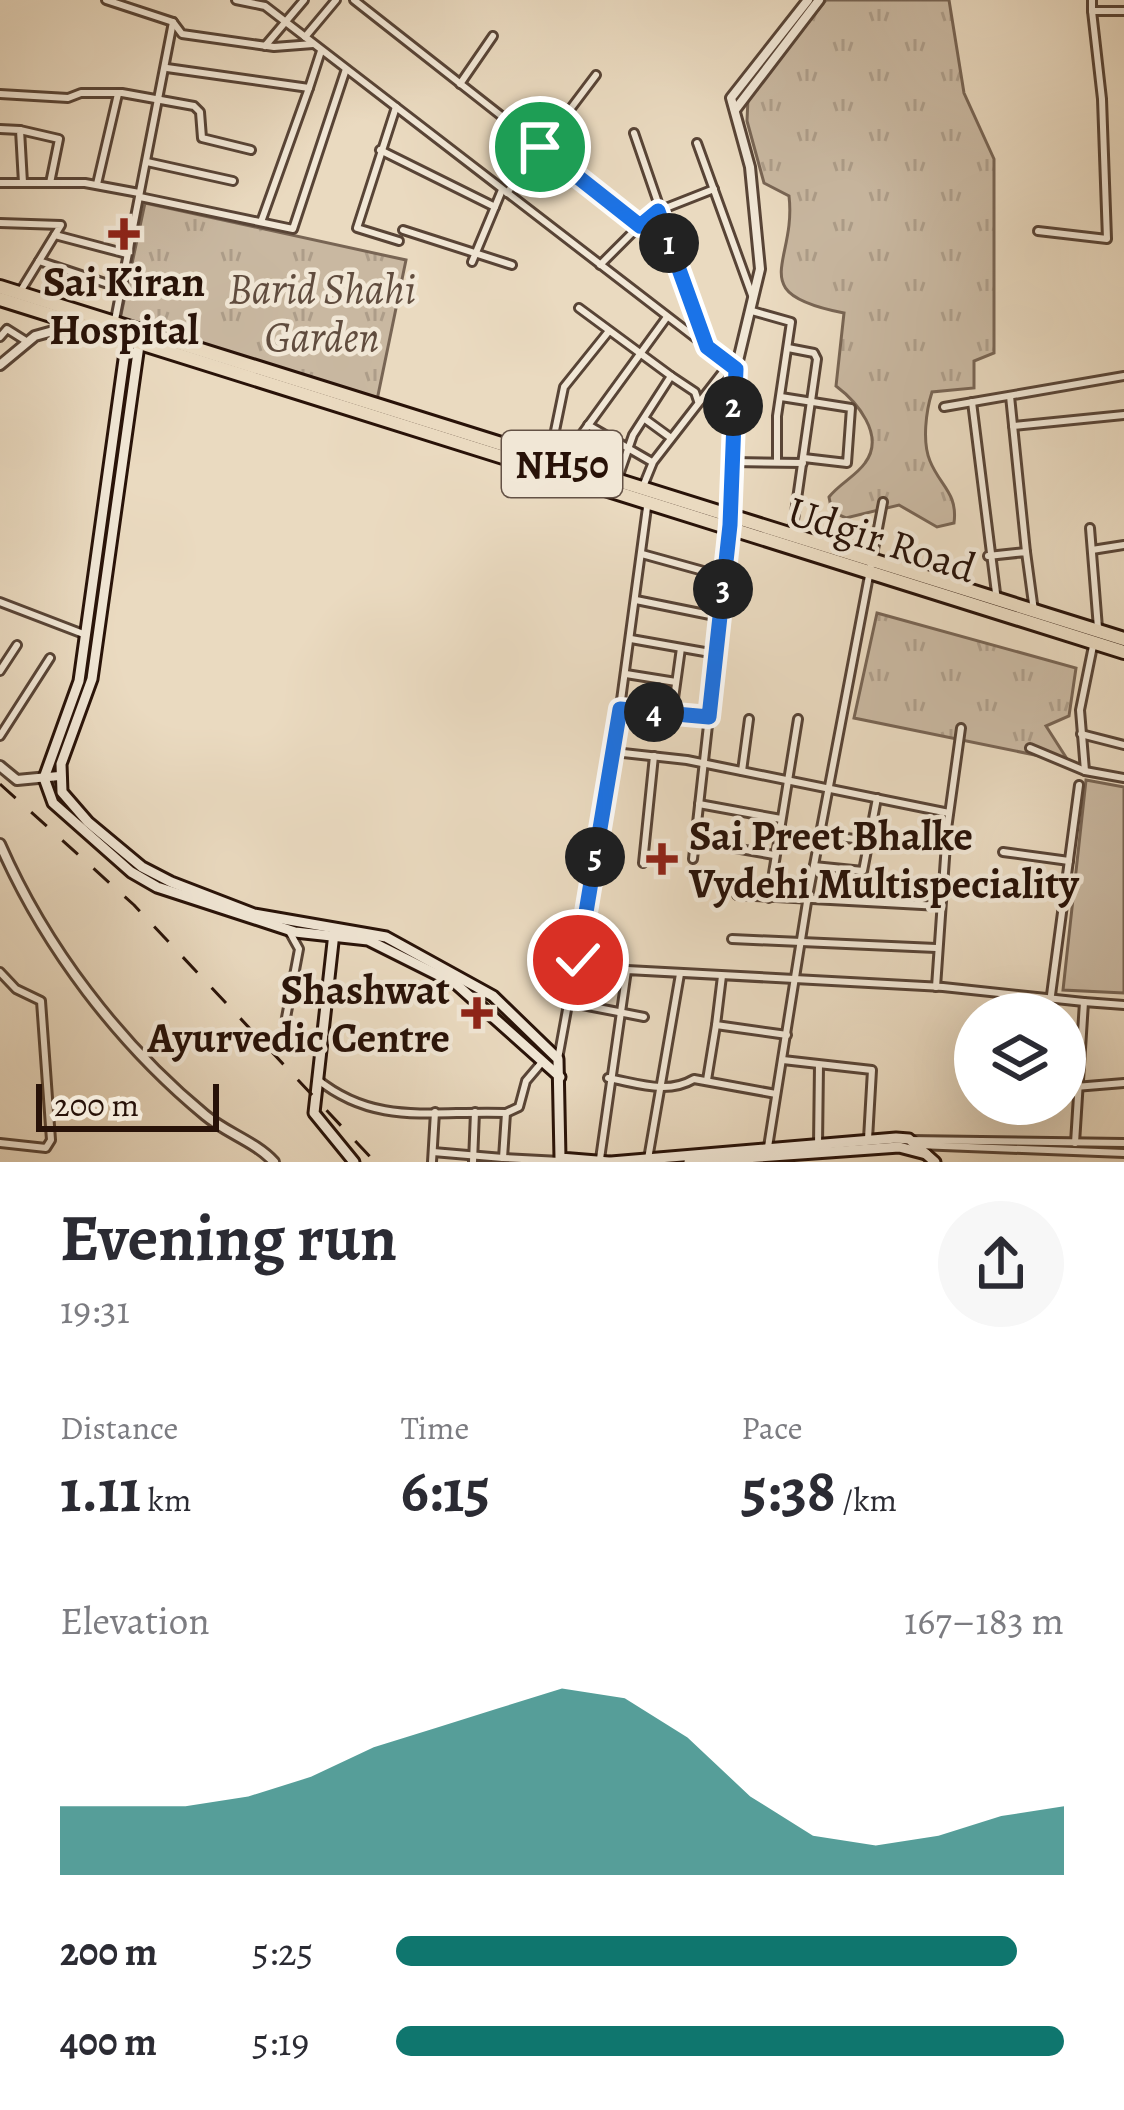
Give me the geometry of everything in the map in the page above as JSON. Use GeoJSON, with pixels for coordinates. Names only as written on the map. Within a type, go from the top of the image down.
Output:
{"type":"FeatureCollection","features":[{"type":"Feature","properties":{"kind":"highway","name":"Udgir Road"},"geometry":{"type":"LineString","coordinates":[[0,286],[13,300],[85,326],[134,336],[730,520],[1097,639],[1124,639]]}},
{"type":"Feature","properties":{"kind":"highway","name":"Udgir Road"},"geometry":{"type":"LineString","coordinates":[[13,300],[115,324],[134,336]]}},
{"type":"Feature","properties":{"kind":"highway","name":"Udgir Road"},"geometry":{"type":"LineString","coordinates":[[553,467],[617,481],[644,495]]}},
{"type":"Feature","properties":{"kind":"highway","name":"Udgir Road"},"geometry":{"type":"LineString","coordinates":[[730,520],[792,534],[870,564]]}},
{"type":"Feature","properties":{"kind":"highway","name":"Udgir Road"},"geometry":{"type":"LineString","coordinates":[[998,605],[1034,611],[1124,652]]}},
{"type":"Feature","properties":{"kind":"main road"},"geometry":{"type":"LineString","coordinates":[[134,336],[79,681],[44,778],[53,803],[131,872],[209,907],[289,930],[386,938],[471,980],[542,1039],[557,1059],[560,1160],[642,1161],[908,1145]]}},
{"type":"Feature","properties":{"kind":"main road"},"geometry":{"type":"LineString","coordinates":[[134,336],[92,679],[59,776],[70,805],[142,867],[254,914],[368,940],[456,984],[560,1077]]}},
{"type":"Feature","properties":{"kind":"main road"},"geometry":{"type":"LineString","coordinates":[[334,932],[314,1113],[355,1162]]}},
{"type":"Feature","properties":{"kind":"main road"},"geometry":{"type":"LineString","coordinates":[[689,1162],[733,1161],[868,1141],[908,1145],[933,1158]]}},
{"type":"Feature","properties":{"kind":"street"},"geometry":{"type":"LineString","coordinates":[[106,0],[173,22],[182,34],[266,46],[318,47]]}},
{"type":"Feature","properties":{"kind":"street"},"geometry":{"type":"LineString","coordinates":[[236,0],[265,6],[732,367]]}},
{"type":"Feature","properties":{"kind":"street"},"geometry":{"type":"LineString","coordinates":[[266,46],[304,0]]}},
{"type":"Feature","properties":{"kind":"street"},"geometry":{"type":"LineString","coordinates":[[305,37],[336,0]]}},
{"type":"Feature","properties":{"kind":"street"},"geometry":{"type":"LineString","coordinates":[[353,0],[640,226]]}},
{"type":"Feature","properties":{"kind":"street"},"geometry":{"type":"LineString","coordinates":[[693,859],[730,520],[732,367],[760,269],[750,166],[731,98],[808,0]]}},
{"type":"Feature","properties":{"kind":"street"},"geometry":{"type":"LineString","coordinates":[[735,112],[819,0]]}},
{"type":"Feature","properties":{"kind":"street"},"geometry":{"type":"LineString","coordinates":[[1038,231],[1101,242],[1107,239],[1102,99],[1092,0]]}},
{"type":"Feature","properties":{"kind":"street"},"geometry":{"type":"LineString","coordinates":[[1092,10],[1124,10]]}},
{"type":"Feature","properties":{"kind":"street"},"geometry":{"type":"LineString","coordinates":[[115,324],[173,22]]}},
{"type":"Feature","properties":{"kind":"street"},"geometry":{"type":"LineString","coordinates":[[460,84],[493,37]]}},
{"type":"Feature","properties":{"kind":"street"},"geometry":{"type":"LineString","coordinates":[[261,222],[309,88],[318,47]]}},
{"type":"Feature","properties":{"kind":"street"},"geometry":{"type":"LineString","coordinates":[[167,68],[309,88]]}},
{"type":"Feature","properties":{"kind":"street"},"geometry":{"type":"LineString","coordinates":[[0,183],[97,184],[292,229],[346,69]]}},
{"type":"Feature","properties":{"kind":"street"},"geometry":{"type":"LineString","coordinates":[[472,262],[494,207],[596,75]]}},
{"type":"Feature","properties":{"kind":"street"},"geometry":{"type":"LineString","coordinates":[[0,94],[118,94],[198,107],[204,140],[251,150]]}},
{"type":"Feature","properties":{"kind":"street"},"geometry":{"type":"LineString","coordinates":[[97,184],[118,94]]}},
{"type":"Feature","properties":{"kind":"street"},"geometry":{"type":"LineString","coordinates":[[396,107],[357,228],[397,245],[406,215]]}},
{"type":"Feature","properties":{"kind":"street"},"geometry":{"type":"LineString","coordinates":[[0,129],[59,139],[50,183]]}},
{"type":"Feature","properties":{"kind":"street"},"geometry":{"type":"LineString","coordinates":[[20,130],[23,183]]}},
{"type":"Feature","properties":{"kind":"street"},"geometry":{"type":"LineString","coordinates":[[634,133],[707,347]]}},
{"type":"Feature","properties":{"kind":"street"},"geometry":{"type":"LineString","coordinates":[[698,143],[753,306],[790,322],[777,462]]}},
{"type":"Feature","properties":{"kind":"street"},"geometry":{"type":"LineString","coordinates":[[380,150],[494,207]]}},
{"type":"Feature","properties":{"kind":"street"},"geometry":{"type":"LineString","coordinates":[[147,162],[233,181]]}},
{"type":"Feature","properties":{"kind":"street"},"geometry":{"type":"LineString","coordinates":[[600,265],[658,211],[714,189]]}},
{"type":"Feature","properties":{"kind":"street"},"geometry":{"type":"LineString","coordinates":[[0,223],[61,225],[13,300],[7,329],[0,337]]}},
{"type":"Feature","properties":{"kind":"street"},"geometry":{"type":"LineString","coordinates":[[403,230],[512,265]]}},
{"type":"Feature","properties":{"kind":"street"},"geometry":{"type":"LineString","coordinates":[[55,235],[128,254]]}},
{"type":"Feature","properties":{"kind":"street"},"geometry":{"type":"LineString","coordinates":[[39,261],[120,288]]}},
{"type":"Feature","properties":{"kind":"street"},"geometry":{"type":"LineString","coordinates":[[579,308],[695,392],[698,401]]}},
{"type":"Feature","properties":{"kind":"street"},"geometry":{"type":"LineString","coordinates":[[553,467],[667,317]]}},
{"type":"Feature","properties":{"kind":"street"},"geometry":{"type":"LineString","coordinates":[[0,365],[26,341],[69,326],[85,326]]}},
{"type":"Feature","properties":{"kind":"street"},"geometry":{"type":"LineString","coordinates":[[7,329],[26,341]]}},
{"type":"Feature","properties":{"kind":"street"},"geometry":{"type":"LineString","coordinates":[[553,467],[564,387],[609,331]]}},
{"type":"Feature","properties":{"kind":"street"},"geometry":{"type":"LineString","coordinates":[[788,348],[817,356],[792,534]]}},
{"type":"Feature","properties":{"kind":"street"},"geometry":{"type":"LineString","coordinates":[[557,1059],[572,1003],[614,752],[642,554],[644,495],[653,462],[698,401],[732,367]]}},
{"type":"Feature","properties":{"kind":"street"},"geometry":{"type":"LineString","coordinates":[[617,481],[671,376]]}},
{"type":"Feature","properties":{"kind":"street"},"geometry":{"type":"LineString","coordinates":[[944,406],[1124,376]]}},
{"type":"Feature","properties":{"kind":"street"},"geometry":{"type":"LineString","coordinates":[[1010,396],[1034,611]]}},
{"type":"Feature","properties":{"kind":"street"},"geometry":{"type":"LineString","coordinates":[[732,462],[847,464],[851,408],[780,397]]}},
{"type":"Feature","properties":{"kind":"street"},"geometry":{"type":"LineString","coordinates":[[972,402],[988,556],[998,605]]}},
{"type":"Feature","properties":{"kind":"street"},"geometry":{"type":"LineString","coordinates":[[1013,426],[1124,415]]}},
{"type":"Feature","properties":{"kind":"street"},"geometry":{"type":"LineString","coordinates":[[645,419],[671,438]]}},
{"type":"Feature","properties":{"kind":"street"},"geometry":{"type":"LineString","coordinates":[[588,425],[653,462]]}},
{"type":"Feature","properties":{"kind":"street"},"geometry":{"type":"LineString","coordinates":[[768,1154],[799,945],[883,502]]}},
{"type":"Feature","properties":{"kind":"street"},"geometry":{"type":"LineString","coordinates":[[1085,771],[1079,734],[1097,639],[1090,528]]}},
{"type":"Feature","properties":{"kind":"street"},"geometry":{"type":"LineString","coordinates":[[1091,550],[1124,545]]}},
{"type":"Feature","properties":{"kind":"street"},"geometry":{"type":"LineString","coordinates":[[988,556],[1026,552]]}},
{"type":"Feature","properties":{"kind":"street"},"geometry":{"type":"LineString","coordinates":[[642,554],[725,577]]}},
{"type":"Feature","properties":{"kind":"street"},"geometry":{"type":"LineString","coordinates":[[635,599],[720,617]]}},
{"type":"Feature","properties":{"kind":"street"},"geometry":{"type":"LineString","coordinates":[[0,602],[96,638]]}},
{"type":"Feature","properties":{"kind":"street"},"geometry":{"type":"LineString","coordinates":[[630,638],[716,654]]}},
{"type":"Feature","properties":{"kind":"street"},"geometry":{"type":"LineString","coordinates":[[0,671],[17,645]]}},
{"type":"Feature","properties":{"kind":"street"},"geometry":{"type":"LineString","coordinates":[[672,713],[681,648]]}},
{"type":"Feature","properties":{"kind":"street"},"geometry":{"type":"LineString","coordinates":[[0,736],[50,658]]}},
{"type":"Feature","properties":{"kind":"street"},"geometry":{"type":"LineString","coordinates":[[625,674],[676,682]]}},
{"type":"Feature","properties":{"kind":"street"},"geometry":{"type":"LineString","coordinates":[[620,709],[709,717]]}},
{"type":"Feature","properties":{"kind":"street"},"geometry":{"type":"LineString","coordinates":[[769,898],[798,718]]}},
{"type":"Feature","properties":{"kind":"street"},"geometry":{"type":"LineString","coordinates":[[742,771],[749,719]]}},
{"type":"Feature","properties":{"kind":"street"},"geometry":{"type":"LineString","coordinates":[[936,987],[945,848],[961,728]]}},
{"type":"Feature","properties":{"kind":"street"},"geometry":{"type":"LineString","coordinates":[[1079,734],[1124,745]]}},
{"type":"Feature","properties":{"kind":"street"},"geometry":{"type":"LineString","coordinates":[[1030,748],[1085,771],[1124,778]]}},
{"type":"Feature","properties":{"kind":"street"},"geometry":{"type":"LineString","coordinates":[[614,752],[704,764],[949,813]]}},
{"type":"Feature","properties":{"kind":"street"},"geometry":{"type":"LineString","coordinates":[[643,863],[654,757]]}},
{"type":"Feature","properties":{"kind":"street"},"geometry":{"type":"LineString","coordinates":[[0,766],[16,780],[59,776]]}},
{"type":"Feature","properties":{"kind":"street"},"geometry":{"type":"LineString","coordinates":[[1051,993],[1078,785]]}},
{"type":"Feature","properties":{"kind":"street"},"geometry":{"type":"LineString","coordinates":[[814,866],[863,871],[877,798]]}},
{"type":"Feature","properties":{"kind":"street"},"geometry":{"type":"LineString","coordinates":[[699,804],[781,819]]}},
{"type":"Feature","properties":{"kind":"street"},"geometry":{"type":"LineString","coordinates":[[820,835],[870,837],[883,831],[945,848]]}},
{"type":"Feature","properties":{"kind":"street"},"geometry":{"type":"LineString","coordinates":[[695,841],[775,855]]}},
{"type":"Feature","properties":{"kind":"street"},"geometry":{"type":"LineString","coordinates":[[0,844],[14,877],[96,1006],[206,1116],[274,1162]]}},
{"type":"Feature","properties":{"kind":"street"},"geometry":{"type":"LineString","coordinates":[[1003,852],[1069,861]]}},
{"type":"Feature","properties":{"kind":"street"},"geometry":{"type":"LineString","coordinates":[[737,895],[940,906]]}},
{"type":"Feature","properties":{"kind":"street"},"geometry":{"type":"LineString","coordinates":[[285,1023],[299,949],[289,940],[289,930]]}},
{"type":"Feature","properties":{"kind":"street"},"geometry":{"type":"LineString","coordinates":[[732,940],[936,948]]}},
{"type":"Feature","properties":{"kind":"street"},"geometry":{"type":"LineString","coordinates":[[578,960],[680,974],[1022,993]]}},
{"type":"Feature","properties":{"kind":"street"},"geometry":{"type":"LineString","coordinates":[[600,1161],[608,1078],[627,970]]}},
{"type":"Feature","properties":{"kind":"street"},"geometry":{"type":"LineString","coordinates":[[0,973],[16,989],[41,1001],[51,1140],[46,1148],[0,1143]]}},
{"type":"Feature","properties":{"kind":"street"},"geometry":{"type":"LineString","coordinates":[[642,1161],[680,974]]}},
{"type":"Feature","properties":{"kind":"street"},"geometry":{"type":"LineString","coordinates":[[707,1082],[722,976]]}},
{"type":"Feature","properties":{"kind":"street"},"geometry":{"type":"LineString","coordinates":[[1086,1002],[1124,1005]]}},
{"type":"Feature","properties":{"kind":"street"},"geometry":{"type":"LineString","coordinates":[[572,1003],[644,1017]]}},
{"type":"Feature","properties":{"kind":"street"},"geometry":{"type":"LineString","coordinates":[[716,1025],[788,1035]]}},
{"type":"Feature","properties":{"kind":"street"},"geometry":{"type":"LineString","coordinates":[[783,1060],[872,1070],[868,1141]]}},
{"type":"Feature","properties":{"kind":"street"},"geometry":{"type":"LineString","coordinates":[[316,1078],[349,1104],[393,1113],[506,1113],[519,1107],[528,1076],[543,1061]]}},
{"type":"Feature","properties":{"kind":"street"},"geometry":{"type":"LineString","coordinates":[[818,1145],[819,1064]]}},
{"type":"Feature","properties":{"kind":"street"},"geometry":{"type":"LineString","coordinates":[[608,1078],[660,1088],[680,1088],[694,1079],[776,1094]]}},
{"type":"Feature","properties":{"kind":"street"},"geometry":{"type":"LineString","coordinates":[[1086,1086],[1124,1083]]}},
{"type":"Feature","properties":{"kind":"street"},"geometry":{"type":"LineString","coordinates":[[432,1162],[435,1111]]}},
{"type":"Feature","properties":{"kind":"street"},"geometry":{"type":"LineString","coordinates":[[474,1158],[475,1112]]}},
{"type":"Feature","properties":{"kind":"street"},"geometry":{"type":"LineString","coordinates":[[503,1160],[506,1113]]}},
{"type":"Feature","properties":{"kind":"street"},"geometry":{"type":"LineString","coordinates":[[1076,1125],[1076,1143]]}},
{"type":"Feature","properties":{"kind":"street"},"geometry":{"type":"LineString","coordinates":[[893,1162],[908,1145],[1124,1143]]}},
{"type":"Feature","properties":{"kind":"street"},"geometry":{"type":"LineString","coordinates":[[908,1145],[1124,1153]]}},
{"type":"Feature","properties":{"kind":"street"},"geometry":{"type":"LineString","coordinates":[[433,1152],[560,1160]]}},
{"type":"Feature","properties":{"kind":"green space"},"geometry":{"type":"Polygon","coordinates":[[[826,0],[949,0],[964,93],[994,159],[994,353],[974,361],[974,388],[932,392],[926,426],[928,453],[955,513],[954,523],[937,527],[899,505],[846,518],[832,512],[829,497],[861,468],[871,452],[870,430],[860,410],[836,386],[844,313],[813,305],[784,285],[781,272],[789,196],[764,183],[747,121],[748,98],[826,0]]]}},
{"type":"Feature","properties":{"kind":"green space","name":"Barid Shahi Garden"},"geometry":{"type":"Polygon","coordinates":[[[145,203],[406,260],[377,400],[119,324],[145,203]]]}},
{"type":"Feature","properties":{"kind":"green space"},"geometry":{"type":"Polygon","coordinates":[[[877,613],[1076,668],[1069,716],[1046,726],[1069,762],[854,718],[877,613]]]}},
{"type":"Feature","properties":{"kind":"green space"},"geometry":{"type":"Polygon","coordinates":[[[1086,780],[1124,787],[1124,993],[1063,990],[1086,780]]]}},
{"type":"Feature","properties":{"kind":"railway"},"geometry":{"type":"LineString","coordinates":[[0,784],[134,905],[375,1162]]}},
{"type":"Feature","properties":{"kind":"place","name":"Sai Kiran Hospital"},"geometry":{"type":"Point","coordinates":[124,234]}},
{"type":"Feature","properties":{"kind":"place","name":"Sai Preet Bhalke Vydehi Multispeciality"},"geometry":{"type":"Point","coordinates":[662,859]}},
{"type":"Feature","properties":{"kind":"place","name":"Shashwat Ayurvedic Centre"},"geometry":{"type":"Point","coordinates":[477,1013]}},
{"type":"Feature","properties":{"kind":"route"},"geometry":{"type":"LineString","coordinates":[[540,147],[640,226],[658,211],[707,347],[736,369],[730,525],[709,717],[620,709],[578,960]]}}]}
